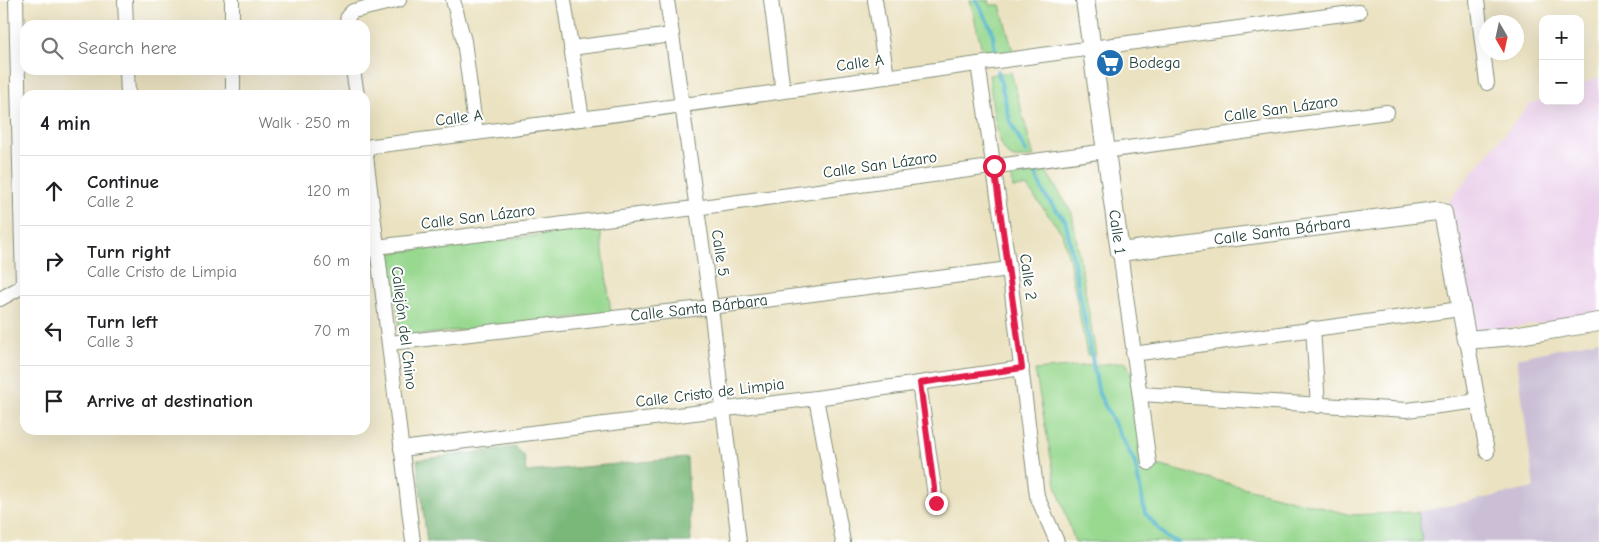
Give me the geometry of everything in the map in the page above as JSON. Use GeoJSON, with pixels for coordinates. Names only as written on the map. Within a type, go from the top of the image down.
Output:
{"type":"FeatureCollection","features":[{"type":"Feature","properties":{"kind":"street"},"geometry":{"type":"LineString","coordinates":[[16,0],[20,142]]}},
{"type":"Feature","properties":{"kind":"street"},"geometry":{"type":"LineString","coordinates":[[125,0],[126,20]]}},
{"type":"Feature","properties":{"kind":"street"},"geometry":{"type":"LineString","coordinates":[[232,0],[232,20]]}},
{"type":"Feature","properties":{"kind":"street"},"geometry":{"type":"LineString","coordinates":[[347,20],[353,11],[373,2],[399,0]]}},
{"type":"Feature","properties":{"kind":"street"},"geometry":{"type":"LineString","coordinates":[[453,0],[464,41],[476,133]]}},
{"type":"Feature","properties":{"kind":"street"},"geometry":{"type":"LineString","coordinates":[[564,0],[582,119]]}},
{"type":"Feature","properties":{"kind":"street","name":"Calle 5"},"geometry":{"type":"LineString","coordinates":[[667,0],[711,307],[739,542]]}},
{"type":"Feature","properties":{"kind":"street"},"geometry":{"type":"LineString","coordinates":[[771,0],[783,91]]}},
{"type":"Feature","properties":{"kind":"street"},"geometry":{"type":"LineString","coordinates":[[875,0],[887,77]]}},
{"type":"Feature","properties":{"kind":"street","name":"Calle 1"},"geometry":{"type":"LineString","coordinates":[[1085,0],[1149,463]]}},
{"type":"Feature","properties":{"kind":"street"},"geometry":{"type":"LineString","coordinates":[[1477,0],[1487,83]]}},
{"type":"Feature","properties":{"kind":"street","name":"Calle A"},"geometry":{"type":"LineString","coordinates":[[370,147],[683,106],[1090,46],[1359,12]]}},
{"type":"Feature","properties":{"kind":"street"},"geometry":{"type":"LineString","coordinates":[[571,48],[672,35]]}},
{"type":"Feature","properties":{"kind":"street","name":"Calle 2"},"geometry":{"type":"LineString","coordinates":[[978,64],[1009,269],[1037,496],[1057,542]]}},
{"type":"Feature","properties":{"kind":"street"},"geometry":{"type":"LineString","coordinates":[[127,75],[128,90]]}},
{"type":"Feature","properties":{"kind":"street"},"geometry":{"type":"LineString","coordinates":[[233,75],[233,90]]}},
{"type":"Feature","properties":{"kind":"street"},"geometry":{"type":"LineString","coordinates":[[354,75],[356,90]]}},
{"type":"Feature","properties":{"kind":"street","name":"Calle San Lázaro"},"geometry":{"type":"LineString","coordinates":[[376,247],[696,208],[1387,112]]}},
{"type":"Feature","properties":{"kind":"street","name":"Callejón del Chino"},"geometry":{"type":"LineString","coordinates":[[370,193],[390,343],[413,542]]}},
{"type":"Feature","properties":{"kind":"street","name":"Calle Santa Bárbara"},"geometry":{"type":"LineString","coordinates":[[1120,252],[1430,210],[1443,213],[1460,309]]}},
{"type":"Feature","properties":{"kind":"street","name":"Calle Santa Bárbara"},"geometry":{"type":"LineString","coordinates":[[390,343],[711,307],[1009,269]]}},
{"type":"Feature","properties":{"kind":"street"},"geometry":{"type":"LineString","coordinates":[[0,299],[20,287]]}},
{"type":"Feature","properties":{"kind":"street"},"geometry":{"type":"LineString","coordinates":[[1133,354],[1460,309],[1486,452]]}},
{"type":"Feature","properties":{"kind":"street"},"geometry":{"type":"LineString","coordinates":[[1467,340],[1514,336],[1599,322]]}},
{"type":"Feature","properties":{"kind":"street"},"geometry":{"type":"LineString","coordinates":[[1313,328],[1318,406]]}},
{"type":"Feature","properties":{"kind":"street","name":"Calle Cristo de Limpia"},"geometry":{"type":"LineString","coordinates":[[401,449],[816,398],[1022,368]]}},
{"type":"Feature","properties":{"kind":"street"},"geometry":{"type":"LineString","coordinates":[[920,383],[936,503]]}},
{"type":"Feature","properties":{"kind":"street"},"geometry":{"type":"LineString","coordinates":[[1140,394],[1407,410],[1478,401]]}},
{"type":"Feature","properties":{"kind":"street"},"geometry":{"type":"LineString","coordinates":[[816,398],[843,542]]}},
{"type":"Feature","properties":{"kind":"shaded area"},"geometry":{"type":"Polygon","coordinates":[[[1599,77],[1599,315],[1474,333],[1448,202],[1530,104],[1539,101],[1539,105],[1584,105],[1584,83],[1599,77]]]}},
{"type":"Feature","properties":{"kind":"shaded area"},"geometry":{"type":"Polygon","coordinates":[[[1599,340],[1599,542],[1422,542],[1418,512],[1534,488],[1517,358],[1599,340]]]}},
{"type":"Feature","properties":{"kind":"green space"},"geometry":{"type":"Polygon","coordinates":[[[970,0],[989,0],[990,5],[1000,5],[1014,55],[984,58],[970,0]]]}},
{"type":"Feature","properties":{"kind":"green space"},"geometry":{"type":"Polygon","coordinates":[[[1011,72],[1034,157],[1014,158],[1007,154],[998,134],[989,75],[1011,72]]]}},
{"type":"Feature","properties":{"kind":"green space"},"geometry":{"type":"Polygon","coordinates":[[[1044,168],[1072,213],[1096,355],[1087,355],[1069,259],[1062,233],[1027,187],[1013,188],[1011,171],[1044,168]]]}},
{"type":"Feature","properties":{"kind":"green space"},"geometry":{"type":"Polygon","coordinates":[[[600,228],[611,313],[401,337],[389,253],[600,228]]]}},
{"type":"Feature","properties":{"kind":"green space"},"geometry":{"type":"Polygon","coordinates":[[[1126,362],[1140,394],[1149,463],[1351,515],[1418,512],[1422,542],[1075,542],[1056,485],[1035,370],[1126,362]]]}},
{"type":"Feature","properties":{"kind":"green space"},"geometry":{"type":"Polygon","coordinates":[[[515,447],[524,455],[526,472],[687,458],[691,542],[427,542],[417,460],[515,447]]]}},
{"type":"Feature","properties":{"kind":"waterway"},"geometry":{"type":"LineString","coordinates":[[976,0],[992,30],[995,51]]}},
{"type":"Feature","properties":{"kind":"waterway"},"geometry":{"type":"LineString","coordinates":[[998,71],[1010,121],[1026,152]]}},
{"type":"Feature","properties":{"kind":"waterway"},"geometry":{"type":"LineString","coordinates":[[1034,170],[1044,194],[1066,222],[1099,394],[1135,463],[1145,513],[1166,537],[1178,542]]}},
{"type":"Feature","properties":{"kind":"place","name":"Bodega"},"geometry":{"type":"Point","coordinates":[1110,63]}},
{"type":"Feature","properties":{"kind":"route"},"geometry":{"type":"LineString","coordinates":[[936,503],[920,383],[1022,368],[994,166]]}}]}
